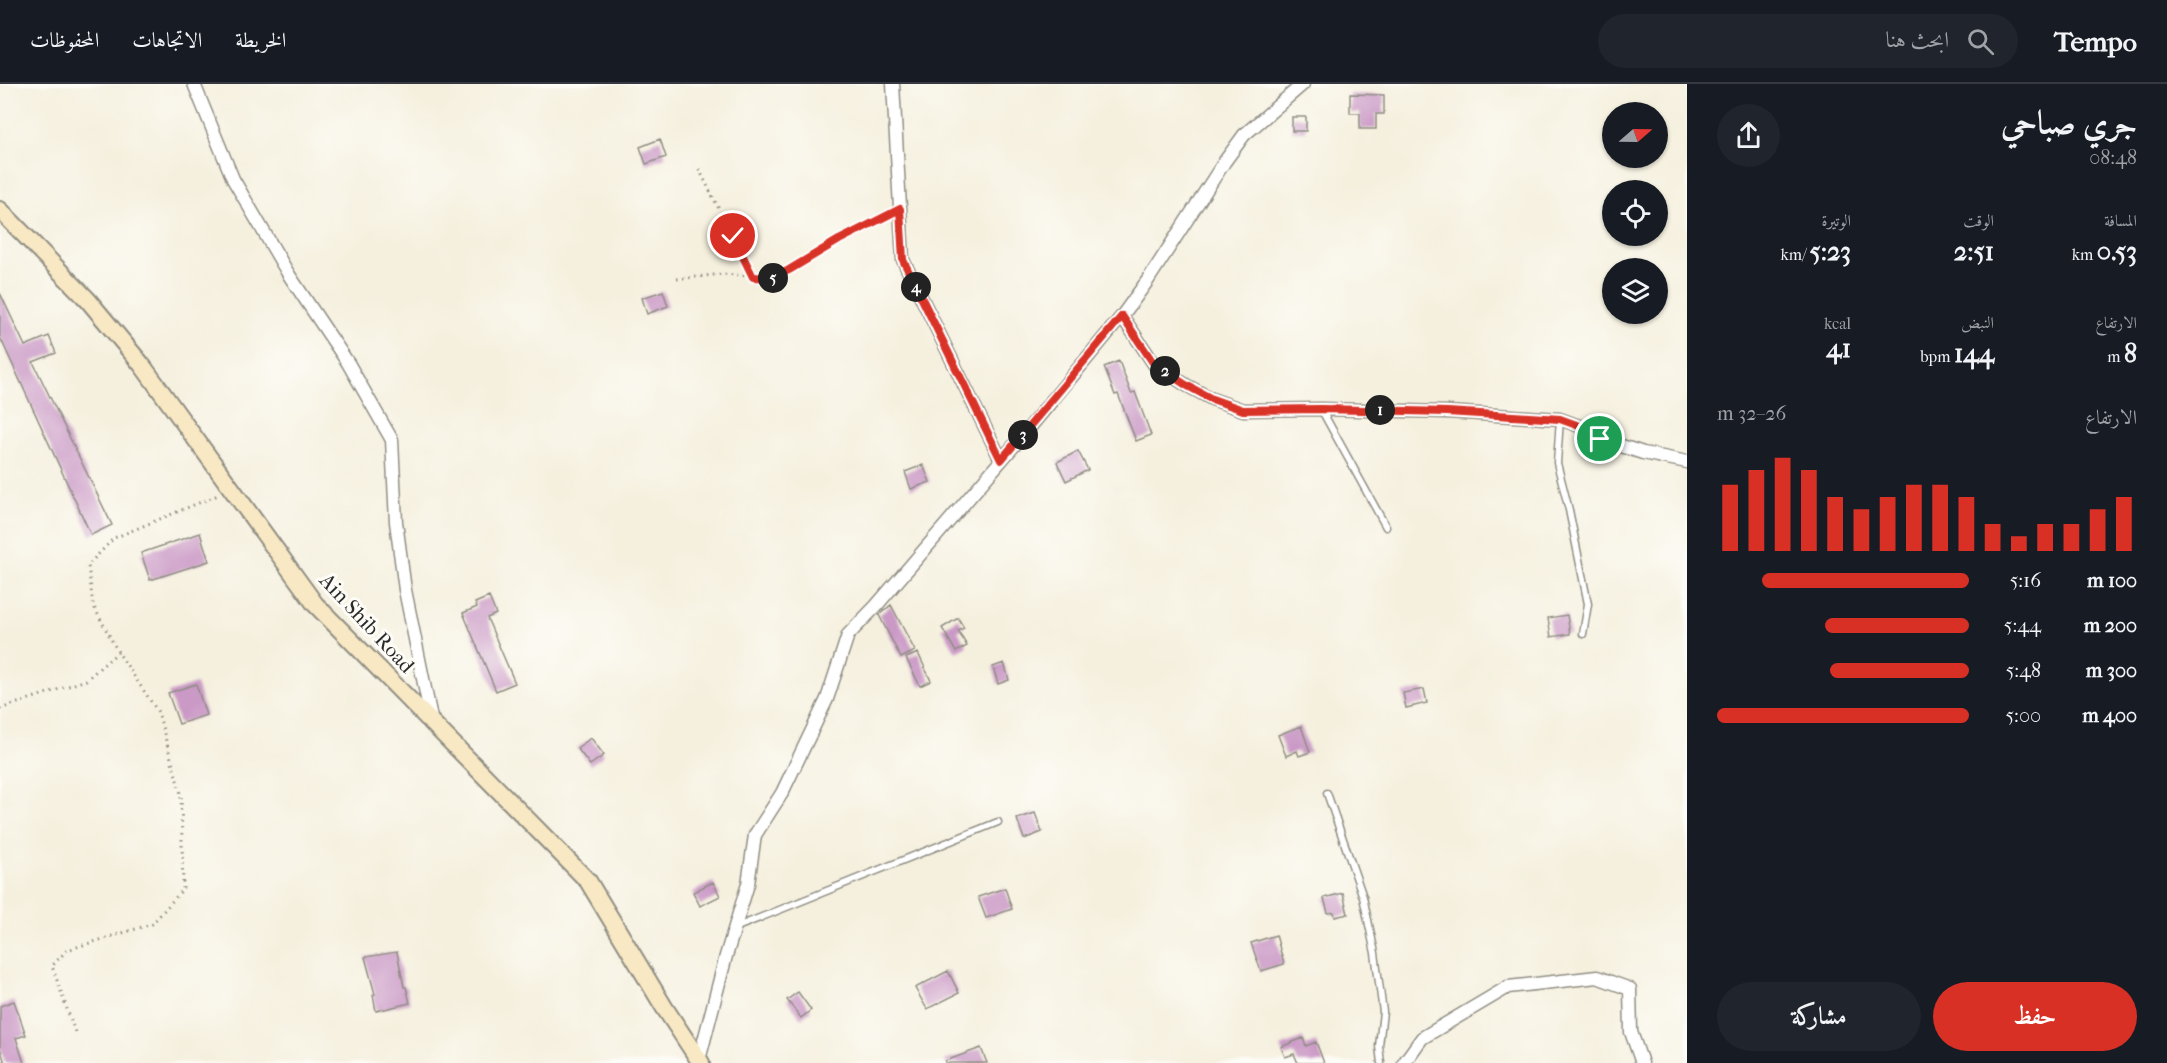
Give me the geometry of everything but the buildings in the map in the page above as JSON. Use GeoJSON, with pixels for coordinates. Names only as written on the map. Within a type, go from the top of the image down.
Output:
{"type":"FeatureCollection","features":[{"type":"Feature","properties":{"kind":"main road","name":"Ain Shib Road"},"geometry":{"type":"LineString","coordinates":[[0,210],[88,300],[142,365],[315,604],[588,881],[700,1062]]}},
{"type":"Feature","properties":{"kind":"street"},"geometry":{"type":"LineString","coordinates":[[194,84],[233,179],[289,275],[348,363],[392,440],[396,522],[405,590],[432,724]]}},
{"type":"Feature","properties":{"kind":"street"},"geometry":{"type":"LineString","coordinates":[[893,84],[903,260],[1001,460]]}},
{"type":"Feature","properties":{"kind":"street"},"geometry":{"type":"LineString","coordinates":[[700,1062],[748,884],[754,835],[782,793],[827,699],[848,635],[876,606],[1122,316],[1244,135],[1303,84]]}},
{"type":"Feature","properties":{"kind":"street"},"geometry":{"type":"LineString","coordinates":[[1122,316],[1154,364],[1212,399],[1243,410],[1447,412],[1560,419],[1582,427],[1600,439],[1643,453],[1687,462]]}},
{"type":"Feature","properties":{"kind":"street"},"geometry":{"type":"LineString","coordinates":[[1404,1063],[1422,1038],[1508,987],[1597,977],[1630,989],[1631,1032],[1642,1063]]}},
{"type":"Feature","properties":{"kind":"lane"},"geometry":{"type":"LineString","coordinates":[[1321,409],[1386,527]]}},
{"type":"Feature","properties":{"kind":"lane"},"geometry":{"type":"LineString","coordinates":[[1560,419],[1557,463],[1588,603],[1583,634]]}},
{"type":"Feature","properties":{"kind":"lane"},"geometry":{"type":"LineString","coordinates":[[1327,793],[1363,897],[1375,953],[1383,1012],[1379,1046],[1381,1063]]}},
{"type":"Feature","properties":{"kind":"lane"},"geometry":{"type":"LineString","coordinates":[[735,927],[998,822]]}},
{"type":"Feature","properties":{"kind":"path"},"geometry":{"type":"LineString","coordinates":[[699,169],[753,277]]}},
{"type":"Feature","properties":{"kind":"path"},"geometry":{"type":"LineString","coordinates":[[677,279],[723,274],[773,278],[839,240],[900,209]]}},
{"type":"Feature","properties":{"kind":"path"},"geometry":{"type":"LineString","coordinates":[[75,1032],[52,966],[67,950],[152,924],[183,890],[180,794],[158,712],[118,652],[93,605],[88,566],[114,538],[231,490]]}},
{"type":"Feature","properties":{"kind":"path"},"geometry":{"type":"LineString","coordinates":[[0,709],[86,680],[118,652]]}},
{"type":"Feature","properties":{"kind":"route"},"geometry":{"type":"LineString","coordinates":[[733,236],[753,277],[773,278],[839,240],[900,209],[903,260],[1001,460],[1122,316],[1154,364],[1212,399],[1243,410],[1447,412],[1560,419],[1582,427],[1600,439]]}}]}
